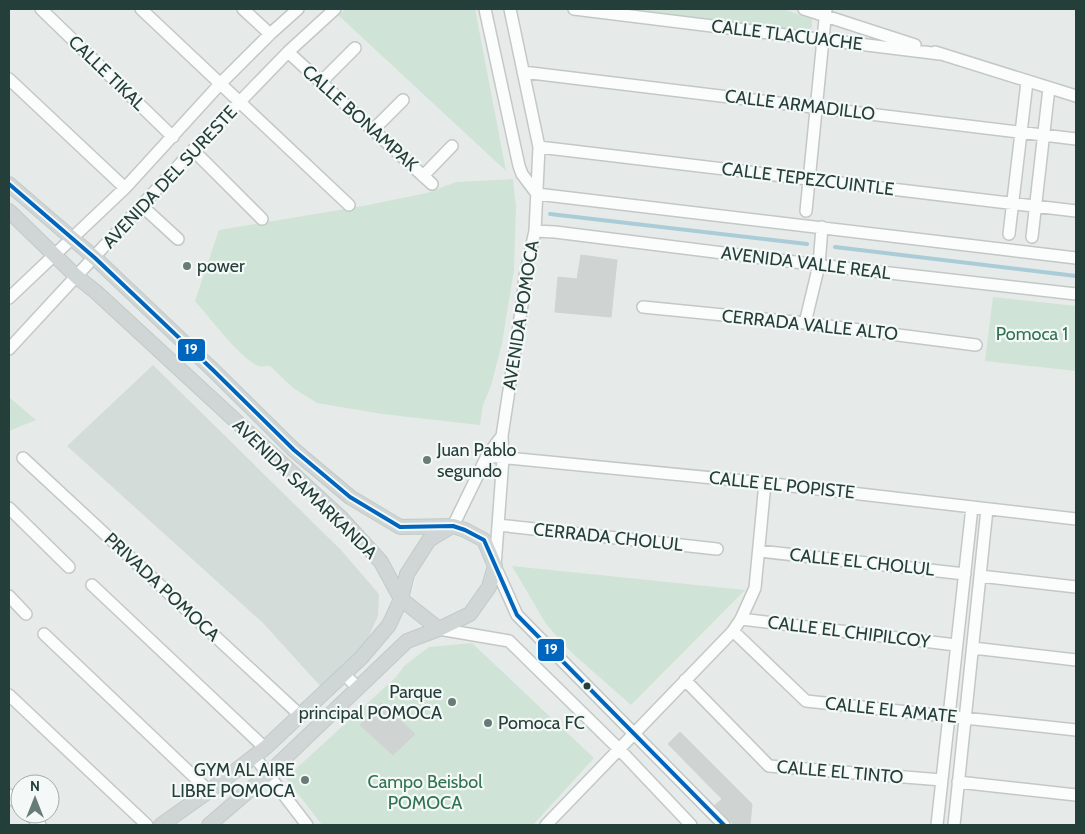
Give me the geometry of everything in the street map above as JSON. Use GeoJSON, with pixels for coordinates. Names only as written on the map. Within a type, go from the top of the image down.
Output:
{"type":"FeatureCollection","features":[{"type":"Feature","properties":{"kind":"main road","name":"AVENIDA SAMARKANDA"},"geometry":{"type":"LineString","coordinates":[[9,184],[95,258],[294,450],[350,497],[400,527],[453,526],[465,530],[484,540],[494,566]]}},
{"type":"Feature","properties":{"kind":"main road","name":"AVENIDA SAMARKANDA"},"geometry":{"type":"LineString","coordinates":[[9,211],[77,277],[341,518],[381,562],[401,599],[439,629]]}},
{"type":"Feature","properties":{"kind":"main road"},"geometry":{"type":"LineString","coordinates":[[199,387],[214,371]]}},
{"type":"Feature","properties":{"kind":"main road"},"geometry":{"type":"LineString","coordinates":[[160,825],[260,752],[361,658],[389,625],[401,599],[407,574],[429,540],[453,526]]}},
{"type":"Feature","properties":{"kind":"main road","name":"AVENIDA POMOCA"},"geometry":{"type":"LineString","coordinates":[[212,825],[407,641],[439,629],[470,614],[489,587],[494,566]]}},
{"type":"Feature","properties":{"kind":"street","name":"CALLE TIKAL"},"geometry":{"type":"LineString","coordinates":[[41,9],[173,137]]}},
{"type":"Feature","properties":{"kind":"street"},"geometry":{"type":"LineString","coordinates":[[141,9],[349,205]]}},
{"type":"Feature","properties":{"kind":"street"},"geometry":{"type":"LineString","coordinates":[[243,9],[270,34]]}},
{"type":"Feature","properties":{"kind":"street","name":"AVENIDA DEL SURESTE"},"geometry":{"type":"LineString","coordinates":[[9,298],[70,238],[125,188],[220,84],[298,9]]}},
{"type":"Feature","properties":{"kind":"street","name":"AVENIDA DEL SURESTE"},"geometry":{"type":"LineString","coordinates":[[9,349],[193,150],[288,52],[335,9]]}},
{"type":"Feature","properties":{"kind":"street"},"geometry":{"type":"LineString","coordinates":[[485,9],[519,166],[522,174],[537,194],[822,226],[1076,258]]}},
{"type":"Feature","properties":{"kind":"street","name":"AVENIDA POMOCA"},"geometry":{"type":"LineString","coordinates":[[494,566],[503,458],[502,436],[525,276],[535,231],[539,147],[510,9]]}},
{"type":"Feature","properties":{"kind":"street","name":"CALLE TLACUACHE"},"geometry":{"type":"LineString","coordinates":[[574,9],[940,54]]}},
{"type":"Feature","properties":{"kind":"street","name":"CALLE TLACUACHE"},"geometry":{"type":"LineString","coordinates":[[804,9],[826,12],[940,54],[1076,96]]}},
{"type":"Feature","properties":{"kind":"street"},"geometry":{"type":"LineString","coordinates":[[806,211],[826,12]]}},
{"type":"Feature","properties":{"kind":"street"},"geometry":{"type":"LineString","coordinates":[[321,82],[355,48]]}},
{"type":"Feature","properties":{"kind":"street","name":"CALLE BONAMPAK"},"geometry":{"type":"LineString","coordinates":[[288,52],[428,180],[452,146]]}},
{"type":"Feature","properties":{"kind":"street","name":"CALLE ARMADILLO"},"geometry":{"type":"LineString","coordinates":[[523,72],[1076,139]]}},
{"type":"Feature","properties":{"kind":"street"},"geometry":{"type":"LineString","coordinates":[[9,79],[125,188]]}},
{"type":"Feature","properties":{"kind":"street"},"geometry":{"type":"LineString","coordinates":[[1009,234],[1027,82]]}},
{"type":"Feature","properties":{"kind":"street"},"geometry":{"type":"LineString","coordinates":[[1032,237],[1049,88]]}},
{"type":"Feature","properties":{"kind":"street"},"geometry":{"type":"LineString","coordinates":[[374,130],[403,100]]}},
{"type":"Feature","properties":{"kind":"street","name":"CALLE TEPEZCUINTLE"},"geometry":{"type":"LineString","coordinates":[[539,147],[1076,211]]}},
{"type":"Feature","properties":{"kind":"street"},"geometry":{"type":"LineString","coordinates":[[193,150],[262,219]]}},
{"type":"Feature","properties":{"kind":"street"},"geometry":{"type":"LineString","coordinates":[[142,206],[178,239]]}},
{"type":"Feature","properties":{"kind":"street"},"geometry":{"type":"LineString","coordinates":[[805,323],[819,265],[822,226]]}},
{"type":"Feature","properties":{"kind":"street","name":"AVENIDA VALLE REAL"},"geometry":{"type":"LineString","coordinates":[[535,231],[1076,294]]}},
{"type":"Feature","properties":{"kind":"street","name":"CERRADA VALLE ALTO"},"geometry":{"type":"LineString","coordinates":[[643,307],[805,323],[976,345]]}},
{"type":"Feature","properties":{"kind":"street","name":"AVENIDA POMOCA"},"geometry":{"type":"LineString","coordinates":[[453,526],[487,456],[502,436]]}},
{"type":"Feature","properties":{"kind":"street","name":"CALLE EL POPISTE"},"geometry":{"type":"LineString","coordinates":[[487,456],[766,483],[1076,519]]}},
{"type":"Feature","properties":{"kind":"street","name":"PRIVADA POMOCA"},"geometry":{"type":"LineString","coordinates":[[24,458],[300,715]]}},
{"type":"Feature","properties":{"kind":"street"},"geometry":{"type":"LineString","coordinates":[[546,825],[733,631],[741,619],[755,588],[766,483]]}},
{"type":"Feature","properties":{"kind":"street"},"geometry":{"type":"LineString","coordinates":[[937,825],[972,507]]}},
{"type":"Feature","properties":{"kind":"street"},"geometry":{"type":"LineString","coordinates":[[9,508],[68,568]]}},
{"type":"Feature","properties":{"kind":"street"},"geometry":{"type":"LineString","coordinates":[[954,825],[987,509]]}},
{"type":"Feature","properties":{"kind":"street","name":"CERRADA CHOLUL"},"geometry":{"type":"LineString","coordinates":[[498,525],[717,549]]}},
{"type":"Feature","properties":{"kind":"street","name":"CALLE EL CHOLUL"},"geometry":{"type":"LineString","coordinates":[[759,551],[965,574]]}},
{"type":"Feature","properties":{"kind":"street","name":"AVENIDA SAMARKANDA"},"geometry":{"type":"LineString","coordinates":[[494,566],[517,615],[724,825]]}},
{"type":"Feature","properties":{"kind":"street"},"geometry":{"type":"LineString","coordinates":[[980,576],[1076,588]]}},
{"type":"Feature","properties":{"kind":"street"},"geometry":{"type":"LineString","coordinates":[[92,586],[260,752],[268,774],[307,825]]}},
{"type":"Feature","properties":{"kind":"street"},"geometry":{"type":"LineString","coordinates":[[9,596],[26,614]]}},
{"type":"Feature","properties":{"kind":"street","name":"CALLE EL CHIPILCOY"},"geometry":{"type":"LineString","coordinates":[[741,619],[956,645]]}},
{"type":"Feature","properties":{"kind":"street","name":"AVENIDA SAMARKANDA"},"geometry":{"type":"LineString","coordinates":[[439,629],[508,641],[619,749],[691,825]]}},
{"type":"Feature","properties":{"kind":"street","name":"CALLE EL AMATE"},"geometry":{"type":"LineString","coordinates":[[733,631],[806,701],[1076,730]]}},
{"type":"Feature","properties":{"kind":"street"},"geometry":{"type":"LineString","coordinates":[[44,634],[209,791]]}},
{"type":"Feature","properties":{"kind":"street"},"geometry":{"type":"LineString","coordinates":[[973,648],[1076,660]]}},
{"type":"Feature","properties":{"kind":"street"},"geometry":{"type":"LineString","coordinates":[[344,674],[358,688]]}},
{"type":"Feature","properties":{"kind":"street","name":"CALLE EL TINTO"},"geometry":{"type":"LineString","coordinates":[[685,680],[769,766],[942,780]]}},
{"type":"Feature","properties":{"kind":"street"},"geometry":{"type":"LineString","coordinates":[[9,695],[148,825]]}},
{"type":"Feature","properties":{"kind":"street"},"geometry":{"type":"LineString","coordinates":[[958,782],[1076,795]]}},
{"type":"Feature","properties":{"kind":"shaded area"},"geometry":{"type":"Polygon","coordinates":[[[153,365],[341,550],[379,594],[378,616],[364,647],[322,688],[263,623],[67,446],[153,365]]]}},
{"type":"Feature","properties":{"kind":"green space"},"geometry":{"type":"Polygon","coordinates":[[[346,9],[475,9],[506,171],[338,15],[346,9]]]}},
{"type":"Feature","properties":{"kind":"green space"},"geometry":{"type":"Polygon","coordinates":[[[620,9],[783,9],[812,19],[812,27],[807,31],[620,9]]]}},
{"type":"Feature","properties":{"kind":"green space"},"geometry":{"type":"Polygon","coordinates":[[[513,179],[516,207],[514,270],[502,343],[491,386],[483,405],[480,425],[382,414],[317,403],[293,388],[270,366],[259,366],[251,362],[234,346],[195,301],[219,230],[363,206],[427,193],[456,182],[513,179]]]}},
{"type":"Feature","properties":{"kind":"green space","name":"Pomoca 1"},"geometry":{"type":"Polygon","coordinates":[[[993,297],[1076,306],[1076,371],[985,361],[993,297]]]}},
{"type":"Feature","properties":{"kind":"green space"},"geometry":{"type":"Polygon","coordinates":[[[9,397],[36,420],[9,431],[9,397]]]}},
{"type":"Feature","properties":{"kind":"green space"},"geometry":{"type":"Polygon","coordinates":[[[512,566],[745,590],[631,705],[572,653],[546,624],[512,566]]]}},
{"type":"Feature","properties":{"kind":"green space","name":"Parque principal POMOCA"},"geometry":{"type":"Polygon","coordinates":[[[472,643],[594,758],[533,825],[322,825],[286,778],[396,677],[404,666],[429,647],[472,643]]]}},
{"type":"Feature","properties":{"kind":"building"},"geometry":{"type":"Polygon","coordinates":[[[581,255],[617,260],[611,317],[555,312],[558,277],[577,279],[581,255]]]}},
{"type":"Feature","properties":{"kind":"building"},"geometry":{"type":"Polygon","coordinates":[[[381,703],[415,734],[393,755],[360,725],[381,703]]]}},
{"type":"Feature","properties":{"kind":"building"},"geometry":{"type":"Polygon","coordinates":[[[680,732],[752,804],[750,825],[734,825],[715,805],[722,799],[668,744],[680,732]]]}},
{"type":"Feature","properties":{"kind":"waterway"},"geometry":{"type":"LineString","coordinates":[[550,214],[807,244]]}},
{"type":"Feature","properties":{"kind":"waterway"},"geometry":{"type":"LineString","coordinates":[[835,247],[1076,276]]}},
{"type":"Feature","properties":{"kind":"transit line","name":"19"},"geometry":{"type":"LineString","coordinates":[[9,184],[95,258],[294,450],[350,497],[400,527],[453,526],[484,540],[517,615],[724,825]]}},
{"type":"Feature","properties":{"kind":"place","name":"power"},"geometry":{"type":"Point","coordinates":[187,266]}},
{"type":"Feature","properties":{"kind":"place","name":"Juan Pablo segundo"},"geometry":{"type":"Point","coordinates":[427,460]}},
{"type":"Feature","properties":{"kind":"place","name":"Parque principal POMOCA"},"geometry":{"type":"Point","coordinates":[452,702]}},
{"type":"Feature","properties":{"kind":"place","name":"Pomoca FC"},"geometry":{"type":"Point","coordinates":[488,723]}},
{"type":"Feature","properties":{"kind":"place","name":"GYM AL AIRE LIBRE POMOCA"},"geometry":{"type":"Point","coordinates":[305,780]}},
{"type":"Feature","properties":{"kind":"park label","name":"Campo Beisbol POMOCA"},"geometry":{"type":"Point","coordinates":[425,792]}}]}
